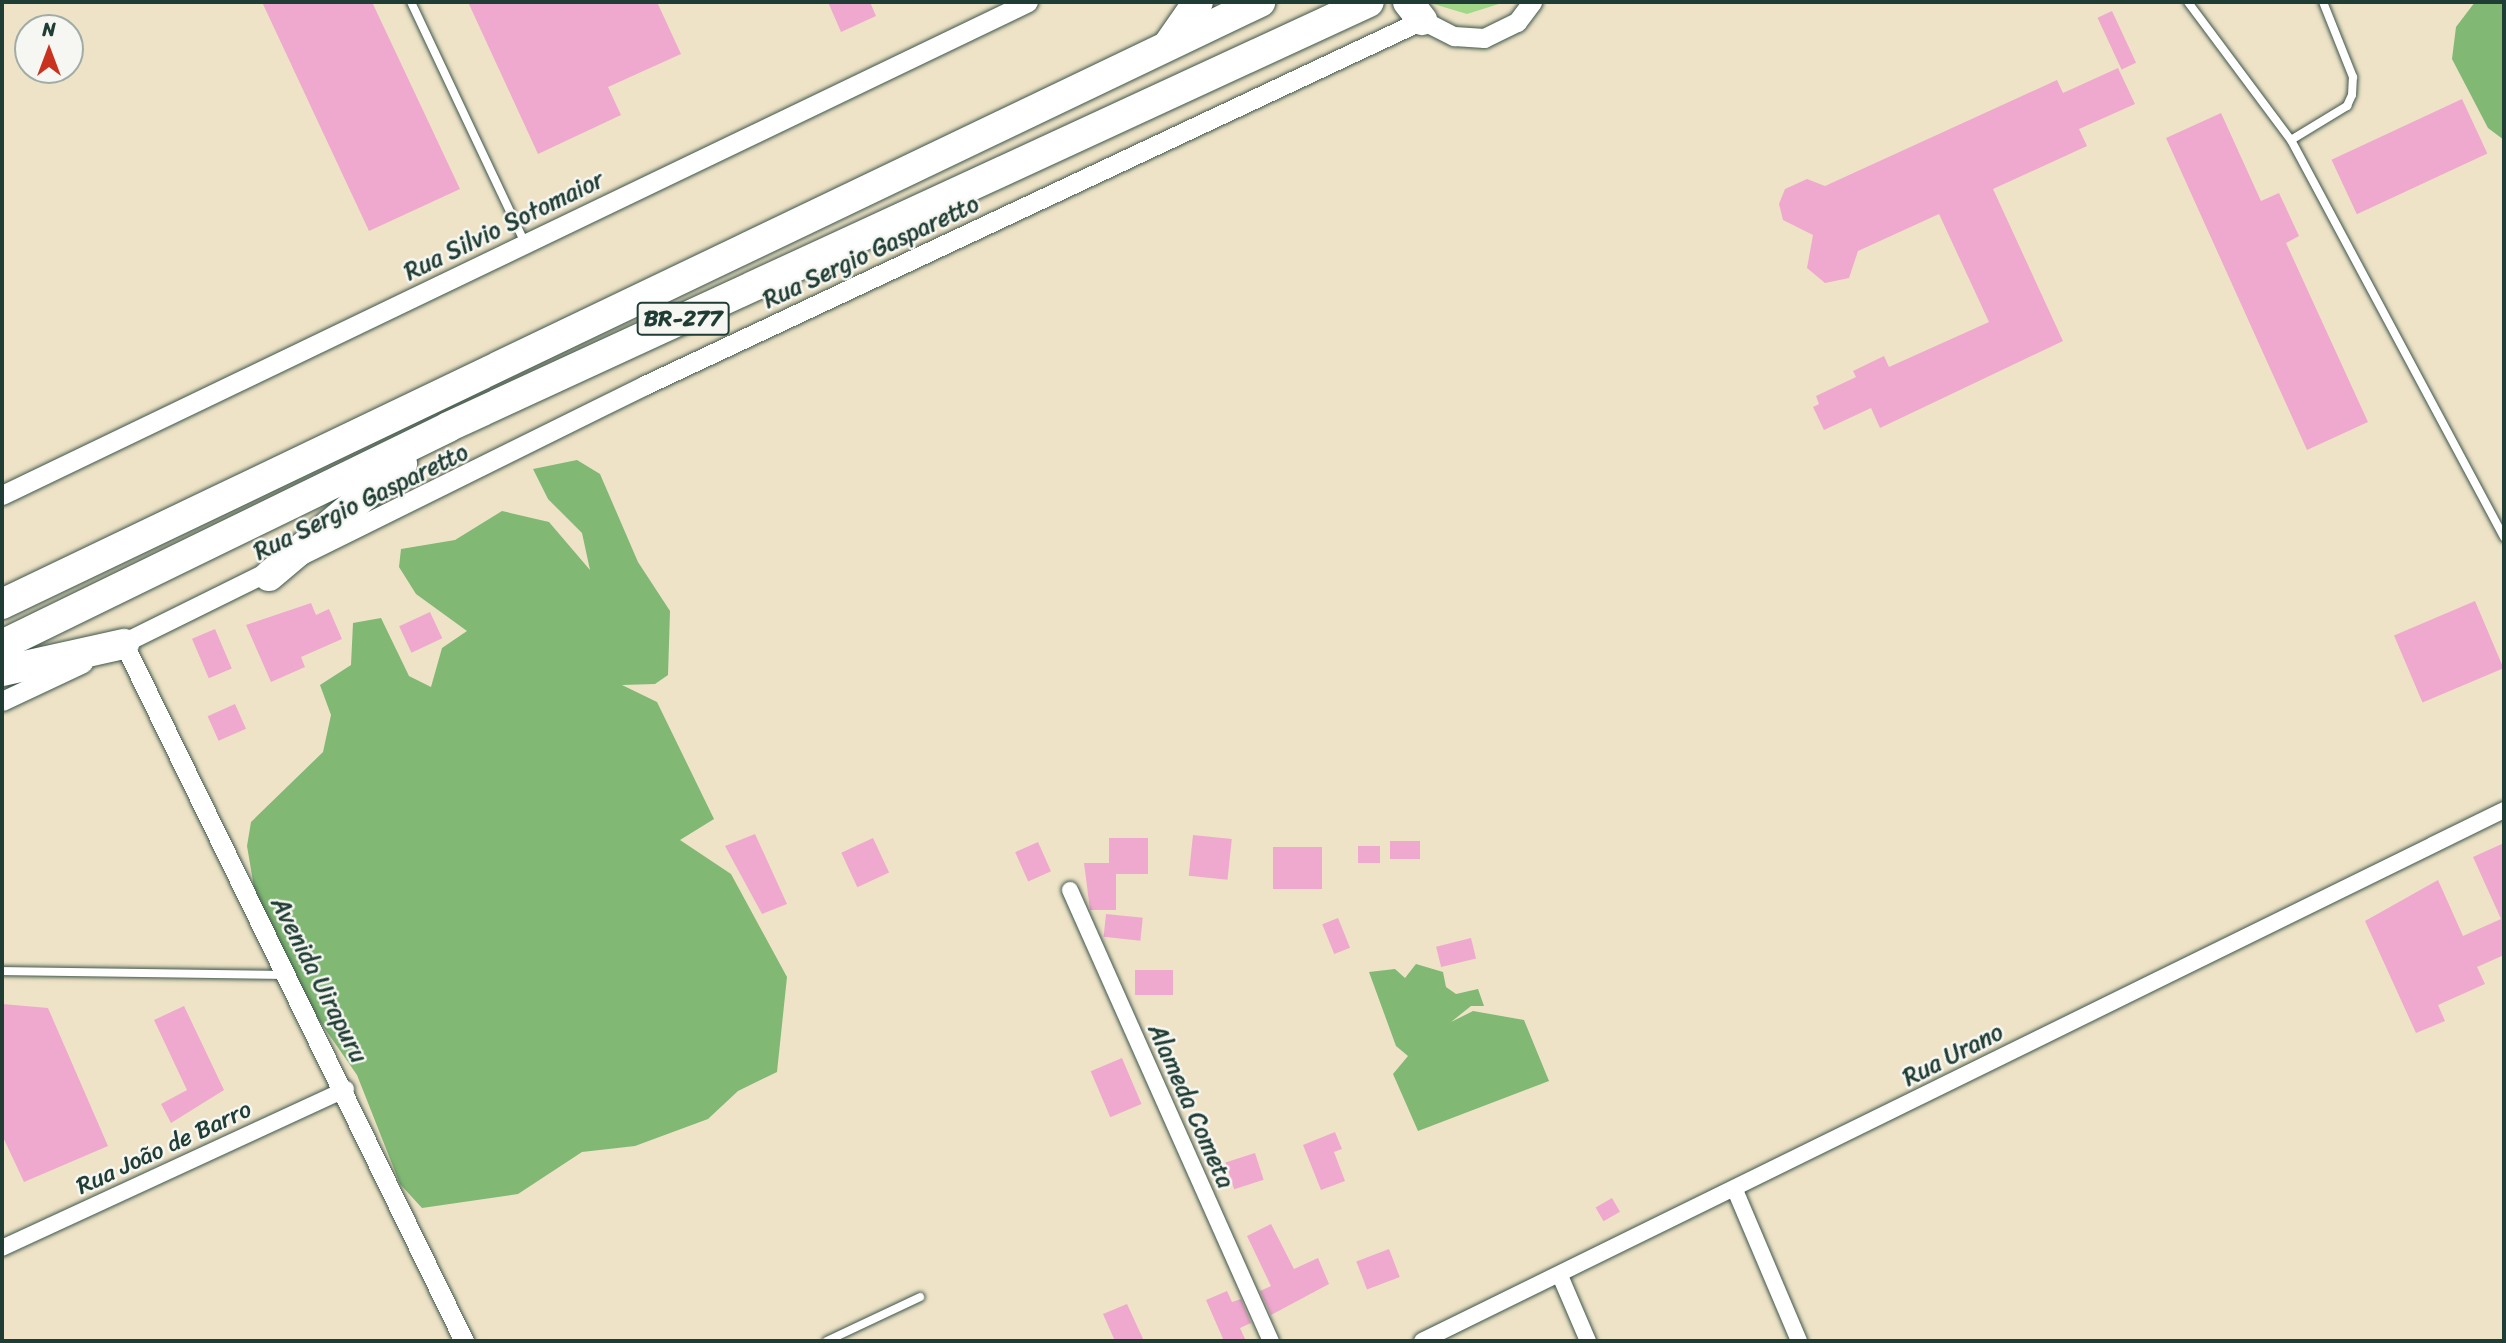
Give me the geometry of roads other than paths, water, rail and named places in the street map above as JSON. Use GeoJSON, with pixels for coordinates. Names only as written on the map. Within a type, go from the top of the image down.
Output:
{"type":"FeatureCollection","features":[{"type":"Feature","properties":{"kind":"highway"},"geometry":{"type":"LineString","coordinates":[[1167,46],[1198,2]]}},
{"type":"Feature","properties":{"kind":"highway","name":"BR-277"},"geometry":{"type":"LineString","coordinates":[[2,603],[1260,2]]}},
{"type":"Feature","properties":{"kind":"highway","name":"BR-277"},"geometry":{"type":"LineString","coordinates":[[2,645],[448,427],[1369,2]]}},
{"type":"Feature","properties":{"kind":"highway"},"geometry":{"type":"LineString","coordinates":[[269,576],[448,427]]}},
{"type":"Feature","properties":{"kind":"highway"},"geometry":{"type":"LineString","coordinates":[[2,671],[124,644]]}},
{"type":"Feature","properties":{"kind":"street","name":"Rua Silvio Sotomaior"},"geometry":{"type":"LineString","coordinates":[[2,495],[1028,2]]}},
{"type":"Feature","properties":{"kind":"street","name":"Rua Sergio Gasparetto"},"geometry":{"type":"LineString","coordinates":[[2,701],[269,576],[645,385],[1415,11],[1454,36],[1484,38],[1517,22],[1532,2]]}},
{"type":"Feature","properties":{"kind":"street","name":"Avenida Uirapuru"},"geometry":{"type":"LineString","coordinates":[[124,644],[346,1089],[464,1341]]}},
{"type":"Feature","properties":{"kind":"street","name":"Rua Urano"},"geometry":{"type":"LineString","coordinates":[[1422,1341],[1561,1278],[2285,913],[2504,810]]}},
{"type":"Feature","properties":{"kind":"street","name":"Alameda Cometa"},"geometry":{"type":"LineString","coordinates":[[1070,890],[1271,1341]]}},
{"type":"Feature","properties":{"kind":"street","name":"Rua João de Barro"},"geometry":{"type":"LineString","coordinates":[[2,1248],[346,1089]]}},
{"type":"Feature","properties":{"kind":"street"},"geometry":{"type":"LineString","coordinates":[[1735,1190],[1799,1341]]}},
{"type":"Feature","properties":{"kind":"street"},"geometry":{"type":"LineString","coordinates":[[1561,1278],[1588,1341]]}},
{"type":"Feature","properties":{"kind":"lane"},"geometry":{"type":"LineString","coordinates":[[411,2],[525,243]]}},
{"type":"Feature","properties":{"kind":"lane"},"geometry":{"type":"LineString","coordinates":[[2188,2],[2291,140],[2504,537]]}},
{"type":"Feature","properties":{"kind":"lane"},"geometry":{"type":"LineString","coordinates":[[2291,140],[2347,106],[2352,95],[2353,77],[2323,2]]}},
{"type":"Feature","properties":{"kind":"lane"},"geometry":{"type":"LineString","coordinates":[[2,971],[289,975]]}},
{"type":"Feature","properties":{"kind":"lane"},"geometry":{"type":"LineString","coordinates":[[827,1341],[920,1297]]}}]}
